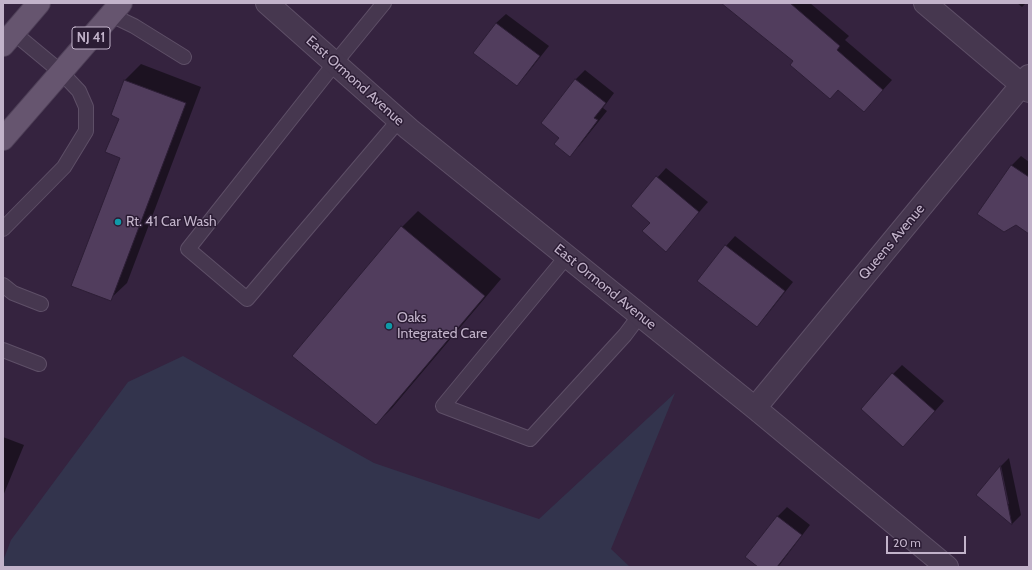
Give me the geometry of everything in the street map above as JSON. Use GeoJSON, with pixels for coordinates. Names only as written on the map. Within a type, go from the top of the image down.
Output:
{"type":"FeatureCollection","features":[{"type":"Feature","properties":{"kind":"main road"},"geometry":{"type":"LineString","coordinates":[[8,39],[39,3]]}},
{"type":"Feature","properties":{"kind":"main road","name":"NJ 41"},"geometry":{"type":"LineString","coordinates":[[3,139],[116,9]]}},
{"type":"Feature","properties":{"kind":"street","name":"East Ormond Avenue"},"geometry":{"type":"LineString","coordinates":[[267,3],[399,120],[755,408],[947,567]]}},
{"type":"Feature","properties":{"kind":"street"},"geometry":{"type":"LineString","coordinates":[[925,3],[1027,84]]}},
{"type":"Feature","properties":{"kind":"street","name":"Queens Avenue"},"geometry":{"type":"LineString","coordinates":[[755,408],[1027,84]]}},
{"type":"Feature","properties":{"kind":"lane"},"geometry":{"type":"LineString","coordinates":[[384,3],[188,249],[247,299],[399,120]]}},
{"type":"Feature","properties":{"kind":"lane"},"geometry":{"type":"LineString","coordinates":[[116,9],[134,26],[184,57]]}},
{"type":"Feature","properties":{"kind":"lane"},"geometry":{"type":"LineString","coordinates":[[3,229],[64,167],[86,131],[86,107],[79,91],[61,72],[8,39]]}},
{"type":"Feature","properties":{"kind":"lane"},"geometry":{"type":"LineString","coordinates":[[567,256],[443,406],[530,438],[625,335],[640,315]]}},
{"type":"Feature","properties":{"kind":"lane"},"geometry":{"type":"LineString","coordinates":[[3,285],[13,293],[41,304]]}},
{"type":"Feature","properties":{"kind":"lane"},"geometry":{"type":"LineString","coordinates":[[3,350],[40,364]]}},
{"type":"Feature","properties":{"kind":"shaded area"},"geometry":{"type":"Polygon","coordinates":[[[183,356],[374,463],[539,519],[675,393],[611,549],[630,567],[3,567],[3,561],[11,540],[128,382],[183,356]]]}},
{"type":"Feature","properties":{"kind":"building"},"geometry":{"type":"Polygon","coordinates":[[[721,3],[790,3],[840,46],[837,50],[883,90],[864,112],[838,90],[830,99],[790,65],[793,61],[721,3]]]}},
{"type":"Feature","properties":{"kind":"building"},"geometry":{"type":"Polygon","coordinates":[[[496,23],[540,56],[517,86],[473,53],[496,23]]]}},
{"type":"Feature","properties":{"kind":"building"},"geometry":{"type":"Polygon","coordinates":[[[575,79],[606,103],[594,118],[598,120],[570,157],[554,144],[559,138],[541,123],[575,79]]]}},
{"type":"Feature","properties":{"kind":"building","name":"Rt. 41 Car Wash"},"geometry":{"type":"Polygon","coordinates":[[[124,80],[186,103],[111,301],[71,286],[120,158],[105,152],[119,119],[111,115],[124,80]]]}},
{"type":"Feature","properties":{"kind":"building"},"geometry":{"type":"Polygon","coordinates":[[[1011,165],[1029,177],[1029,234],[1016,225],[1004,232],[977,214],[1011,165]]]}},
{"type":"Feature","properties":{"kind":"building"},"geometry":{"type":"Polygon","coordinates":[[[656,176],[699,212],[666,252],[642,231],[650,223],[631,206],[656,176]]]}},
{"type":"Feature","properties":{"kind":"building","name":"Oaks Integrated Care"},"geometry":{"type":"Polygon","coordinates":[[[401,226],[485,296],[376,425],[292,356],[401,226]]]}},
{"type":"Feature","properties":{"kind":"building"},"geometry":{"type":"Polygon","coordinates":[[[725,245],[785,291],[757,327],[697,281],[725,245]]]}},
{"type":"Feature","properties":{"kind":"building"},"geometry":{"type":"Polygon","coordinates":[[[892,373],[935,411],[903,447],[861,409],[892,373]]]}},
{"type":"Feature","properties":{"kind":"building"},"geometry":{"type":"Polygon","coordinates":[[[1000,466],[1012,525],[976,495],[1000,466]]]}},
{"type":"Feature","properties":{"kind":"building"},"geometry":{"type":"Polygon","coordinates":[[[777,516],[802,535],[777,567],[758,567],[745,557],[777,516]]]}},
{"type":"Feature","properties":{"kind":"place","name":"Rt. 41 Car Wash"},"geometry":{"type":"Point","coordinates":[118,222]}},
{"type":"Feature","properties":{"kind":"place","name":"Oaks Integrated Care"},"geometry":{"type":"Point","coordinates":[389,326]}}]}
